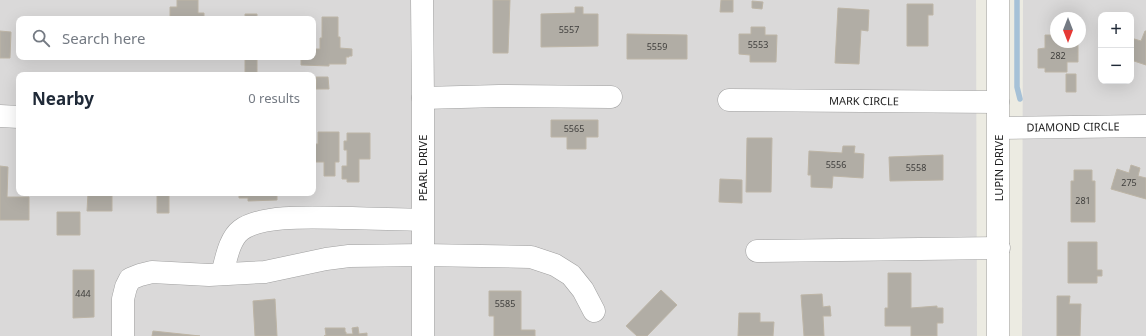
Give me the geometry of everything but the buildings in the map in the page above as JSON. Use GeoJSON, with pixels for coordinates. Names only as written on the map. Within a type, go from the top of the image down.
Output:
{"type":"FeatureCollection","features":[{"type":"Feature","properties":{"kind":"street","name":"PEARL DRIVE"},"geometry":{"type":"LineString","coordinates":[[422,0],[423,336]]}},
{"type":"Feature","properties":{"kind":"street","name":"LUPIN DRIVE"},"geometry":{"type":"LineString","coordinates":[[998,0],[998,336]]}},
{"type":"Feature","properties":{"kind":"street"},"geometry":{"type":"LineString","coordinates":[[423,98],[499,96],[611,97]]}},
{"type":"Feature","properties":{"kind":"street","name":"MARK CIRCLE"},"geometry":{"type":"LineString","coordinates":[[729,100],[998,102]]}},
{"type":"Feature","properties":{"kind":"street"},"geometry":{"type":"LineString","coordinates":[[0,116],[16,117]]}},
{"type":"Feature","properties":{"kind":"street","name":"DIAMOND CIRCLE"},"geometry":{"type":"LineString","coordinates":[[999,128],[1146,126]]}},
{"type":"Feature","properties":{"kind":"street"},"geometry":{"type":"LineString","coordinates":[[222,274],[233,241],[240,230],[253,224],[276,219],[305,217],[422,220]]}},
{"type":"Feature","properties":{"kind":"street"},"geometry":{"type":"LineString","coordinates":[[756,251],[999,248]]}},
{"type":"Feature","properties":{"kind":"street"},"geometry":{"type":"LineString","coordinates":[[123,336],[124,299],[126,287],[130,279],[140,275],[152,272],[209,275],[265,272],[349,256],[423,255],[531,257],[555,264],[572,275],[583,290],[594,311]]}},
{"type":"Feature","properties":{"kind":"shaded area"},"geometry":{"type":"Polygon","coordinates":[[[0,0],[976,0],[977,336],[0,336],[0,0]]]}},
{"type":"Feature","properties":{"kind":"shaded area"},"geometry":{"type":"Polygon","coordinates":[[[1023,0],[1146,0],[1146,336],[1022,336],[1023,0]]]}},
{"type":"Feature","properties":{"kind":"waterway"},"geometry":{"type":"LineString","coordinates":[[1017,0],[1017,87],[1020,99]]}}]}
